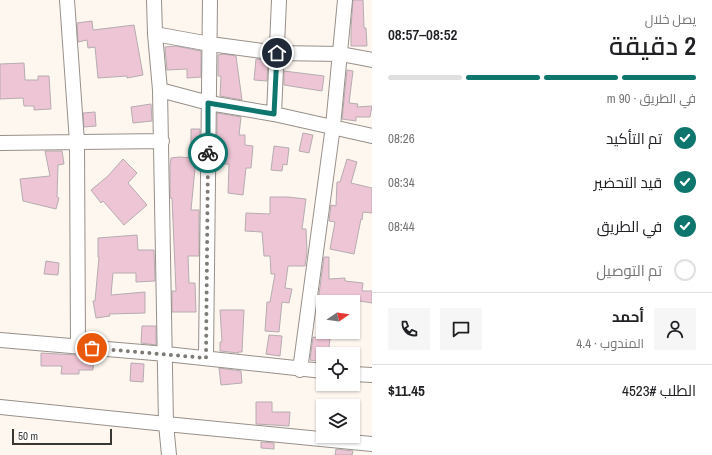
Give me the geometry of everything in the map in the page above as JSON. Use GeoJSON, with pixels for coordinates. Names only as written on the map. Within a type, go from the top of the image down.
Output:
{"type":"FeatureCollection","features":[{"type":"Feature","properties":{"kind":"street"},"geometry":{"type":"LineString","coordinates":[[67,0],[77,142],[78,347]]}},
{"type":"Feature","properties":{"kind":"street"},"geometry":{"type":"LineString","coordinates":[[154,0],[162,141],[166,424],[169,455]]}},
{"type":"Feature","properties":{"kind":"street"},"geometry":{"type":"LineString","coordinates":[[206,358],[210,0]]}},
{"type":"Feature","properties":{"kind":"street"},"geometry":{"type":"LineString","coordinates":[[274,114],[279,0]]}},
{"type":"Feature","properties":{"kind":"street"},"geometry":{"type":"LineString","coordinates":[[300,370],[333,126],[345,0]]}},
{"type":"Feature","properties":{"kind":"street"},"geometry":{"type":"LineString","coordinates":[[155,34],[210,44],[277,53],[341,54],[372,60]]}},
{"type":"Feature","properties":{"kind":"street"},"geometry":{"type":"LineString","coordinates":[[160,90],[208,103],[274,114],[333,126],[372,136]]}},
{"type":"Feature","properties":{"kind":"street"},"geometry":{"type":"LineString","coordinates":[[0,143],[162,141]]}},
{"type":"Feature","properties":{"kind":"street"},"geometry":{"type":"LineString","coordinates":[[0,340],[166,354],[316,371]]}},
{"type":"Feature","properties":{"kind":"street"},"geometry":{"type":"LineString","coordinates":[[360,374],[372,375]]}},
{"type":"Feature","properties":{"kind":"street"},"geometry":{"type":"LineString","coordinates":[[0,407],[372,444]]}},
{"type":"Feature","properties":{"kind":"building"},"geometry":{"type":"Polygon","coordinates":[[[353,0],[363,0],[364,28],[366,28],[367,46],[351,46],[353,0]]]}},
{"type":"Feature","properties":{"kind":"building"},"geometry":{"type":"Polygon","coordinates":[[[92,21],[93,30],[134,25],[143,75],[127,78],[127,76],[98,78],[95,47],[88,48],[87,40],[78,42],[77,23],[92,21]]]}},
{"type":"Feature","properties":{"kind":"building"},"geometry":{"type":"Polygon","coordinates":[[[176,46],[201,51],[201,77],[187,78],[187,69],[167,70],[165,47],[176,46]]]}},
{"type":"Feature","properties":{"kind":"building"},"geometry":{"type":"Polygon","coordinates":[[[224,54],[236,56],[242,100],[220,96],[221,76],[218,76],[218,55],[224,54]]]}},
{"type":"Feature","properties":{"kind":"building"},"geometry":{"type":"Polygon","coordinates":[[[256,59],[268,60],[267,81],[254,80],[256,59]]]}},
{"type":"Feature","properties":{"kind":"building"},"geometry":{"type":"Polygon","coordinates":[[[24,63],[25,80],[38,80],[38,76],[49,76],[51,109],[34,110],[34,106],[24,106],[23,98],[0,99],[0,64],[24,63]]]}},
{"type":"Feature","properties":{"kind":"building"},"geometry":{"type":"Polygon","coordinates":[[[347,70],[353,71],[349,103],[358,104],[357,107],[372,106],[370,117],[356,117],[356,121],[342,119],[347,70]]]}},
{"type":"Feature","properties":{"kind":"building"},"geometry":{"type":"Polygon","coordinates":[[[284,71],[324,76],[322,91],[284,85],[284,71]]]}},
{"type":"Feature","properties":{"kind":"building"},"geometry":{"type":"Polygon","coordinates":[[[151,104],[152,121],[133,123],[131,107],[151,104]]]}},
{"type":"Feature","properties":{"kind":"building"},"geometry":{"type":"Polygon","coordinates":[[[95,112],[96,126],[84,127],[83,113],[95,112]]]}},
{"type":"Feature","properties":{"kind":"building"},"geometry":{"type":"Polygon","coordinates":[[[217,113],[241,117],[239,135],[245,135],[245,145],[253,146],[251,168],[246,168],[243,195],[228,193],[229,164],[222,164],[222,151],[217,151],[217,113]]]}},
{"type":"Feature","properties":{"kind":"building"},"geometry":{"type":"Polygon","coordinates":[[[191,129],[200,129],[200,151],[191,151],[191,129]]]}},
{"type":"Feature","properties":{"kind":"building"},"geometry":{"type":"Polygon","coordinates":[[[303,133],[313,135],[309,153],[299,151],[303,133]]]}},
{"type":"Feature","properties":{"kind":"building"},"geometry":{"type":"Polygon","coordinates":[[[274,146],[289,148],[287,165],[283,164],[282,171],[271,170],[274,146]]]}},
{"type":"Feature","properties":{"kind":"building"},"geometry":{"type":"Polygon","coordinates":[[[45,151],[62,151],[64,164],[58,165],[57,197],[59,198],[56,209],[23,201],[20,179],[50,176],[45,151]]]}},
{"type":"Feature","properties":{"kind":"building"},"geometry":{"type":"Polygon","coordinates":[[[171,158],[196,158],[191,210],[199,210],[199,256],[188,256],[189,283],[195,283],[196,312],[172,312],[172,291],[176,291],[172,198],[170,198],[170,165],[171,158]]]}},
{"type":"Feature","properties":{"kind":"building"},"geometry":{"type":"Polygon","coordinates":[[[123,159],[137,173],[128,183],[147,205],[124,225],[103,201],[101,203],[91,190],[108,176],[123,159]]]}},
{"type":"Feature","properties":{"kind":"building"},"geometry":{"type":"Polygon","coordinates":[[[347,159],[357,162],[351,183],[372,188],[372,213],[363,212],[354,254],[330,249],[335,222],[329,221],[331,205],[336,206],[337,182],[340,182],[347,159]]]}},
{"type":"Feature","properties":{"kind":"building"},"geometry":{"type":"Polygon","coordinates":[[[270,197],[306,199],[302,229],[306,229],[307,252],[305,266],[288,266],[285,288],[292,289],[289,303],[282,302],[279,332],[265,331],[267,302],[270,302],[275,274],[271,274],[270,256],[264,256],[262,232],[245,231],[246,213],[270,214],[270,197]]]}},
{"type":"Feature","properties":{"kind":"building"},"geometry":{"type":"Polygon","coordinates":[[[137,235],[138,250],[154,250],[155,281],[136,282],[136,273],[113,273],[111,295],[145,292],[145,313],[109,314],[110,316],[96,318],[93,301],[95,301],[99,257],[98,238],[137,235]]]}},
{"type":"Feature","properties":{"kind":"building"},"geometry":{"type":"Polygon","coordinates":[[[324,257],[329,257],[329,279],[345,278],[345,281],[363,283],[362,291],[372,291],[372,303],[360,301],[360,295],[319,295],[324,257]]]}},
{"type":"Feature","properties":{"kind":"building"},"geometry":{"type":"Polygon","coordinates":[[[46,261],[59,263],[58,275],[44,274],[46,261]]]}},
{"type":"Feature","properties":{"kind":"building"},"geometry":{"type":"Polygon","coordinates":[[[220,310],[244,310],[242,352],[220,351],[220,342],[222,342],[220,310]]]}},
{"type":"Feature","properties":{"kind":"building"},"geometry":{"type":"Polygon","coordinates":[[[142,326],[156,326],[156,345],[141,343],[142,326]]]}},
{"type":"Feature","properties":{"kind":"building"},"geometry":{"type":"Polygon","coordinates":[[[269,335],[282,336],[280,356],[266,354],[269,335]]]}},
{"type":"Feature","properties":{"kind":"building"},"geometry":{"type":"Polygon","coordinates":[[[313,337],[316,337],[316,339],[330,339],[329,347],[316,347],[316,361],[310,360],[313,337]]]}},
{"type":"Feature","properties":{"kind":"building"},"geometry":{"type":"Polygon","coordinates":[[[41,353],[94,356],[93,370],[79,370],[79,374],[61,374],[62,366],[41,366],[41,353]]]}},
{"type":"Feature","properties":{"kind":"building"},"geometry":{"type":"Polygon","coordinates":[[[131,363],[144,364],[143,382],[130,381],[131,363]]]}},
{"type":"Feature","properties":{"kind":"building"},"geometry":{"type":"Polygon","coordinates":[[[219,368],[241,371],[242,383],[221,385],[219,368]]]}},
{"type":"Feature","properties":{"kind":"building"},"geometry":{"type":"Polygon","coordinates":[[[256,402],[272,402],[272,412],[290,412],[289,426],[256,424],[256,402]]]}},
{"type":"Feature","properties":{"kind":"building"},"geometry":{"type":"Polygon","coordinates":[[[261,442],[274,443],[274,449],[261,448],[261,442]]]}},
{"type":"Feature","properties":{"kind":"building"},"geometry":{"type":"Polygon","coordinates":[[[336,449],[353,451],[352,455],[335,455],[336,449]]]}},
{"type":"Feature","properties":{"kind":"way so far"},"geometry":{"type":"LineString","coordinates":[[92,348],[206,358],[208,153]]}},
{"type":"Feature","properties":{"kind":"route"},"geometry":{"type":"LineString","coordinates":[[208,153],[208,103],[274,114],[277,53]]}}]}
